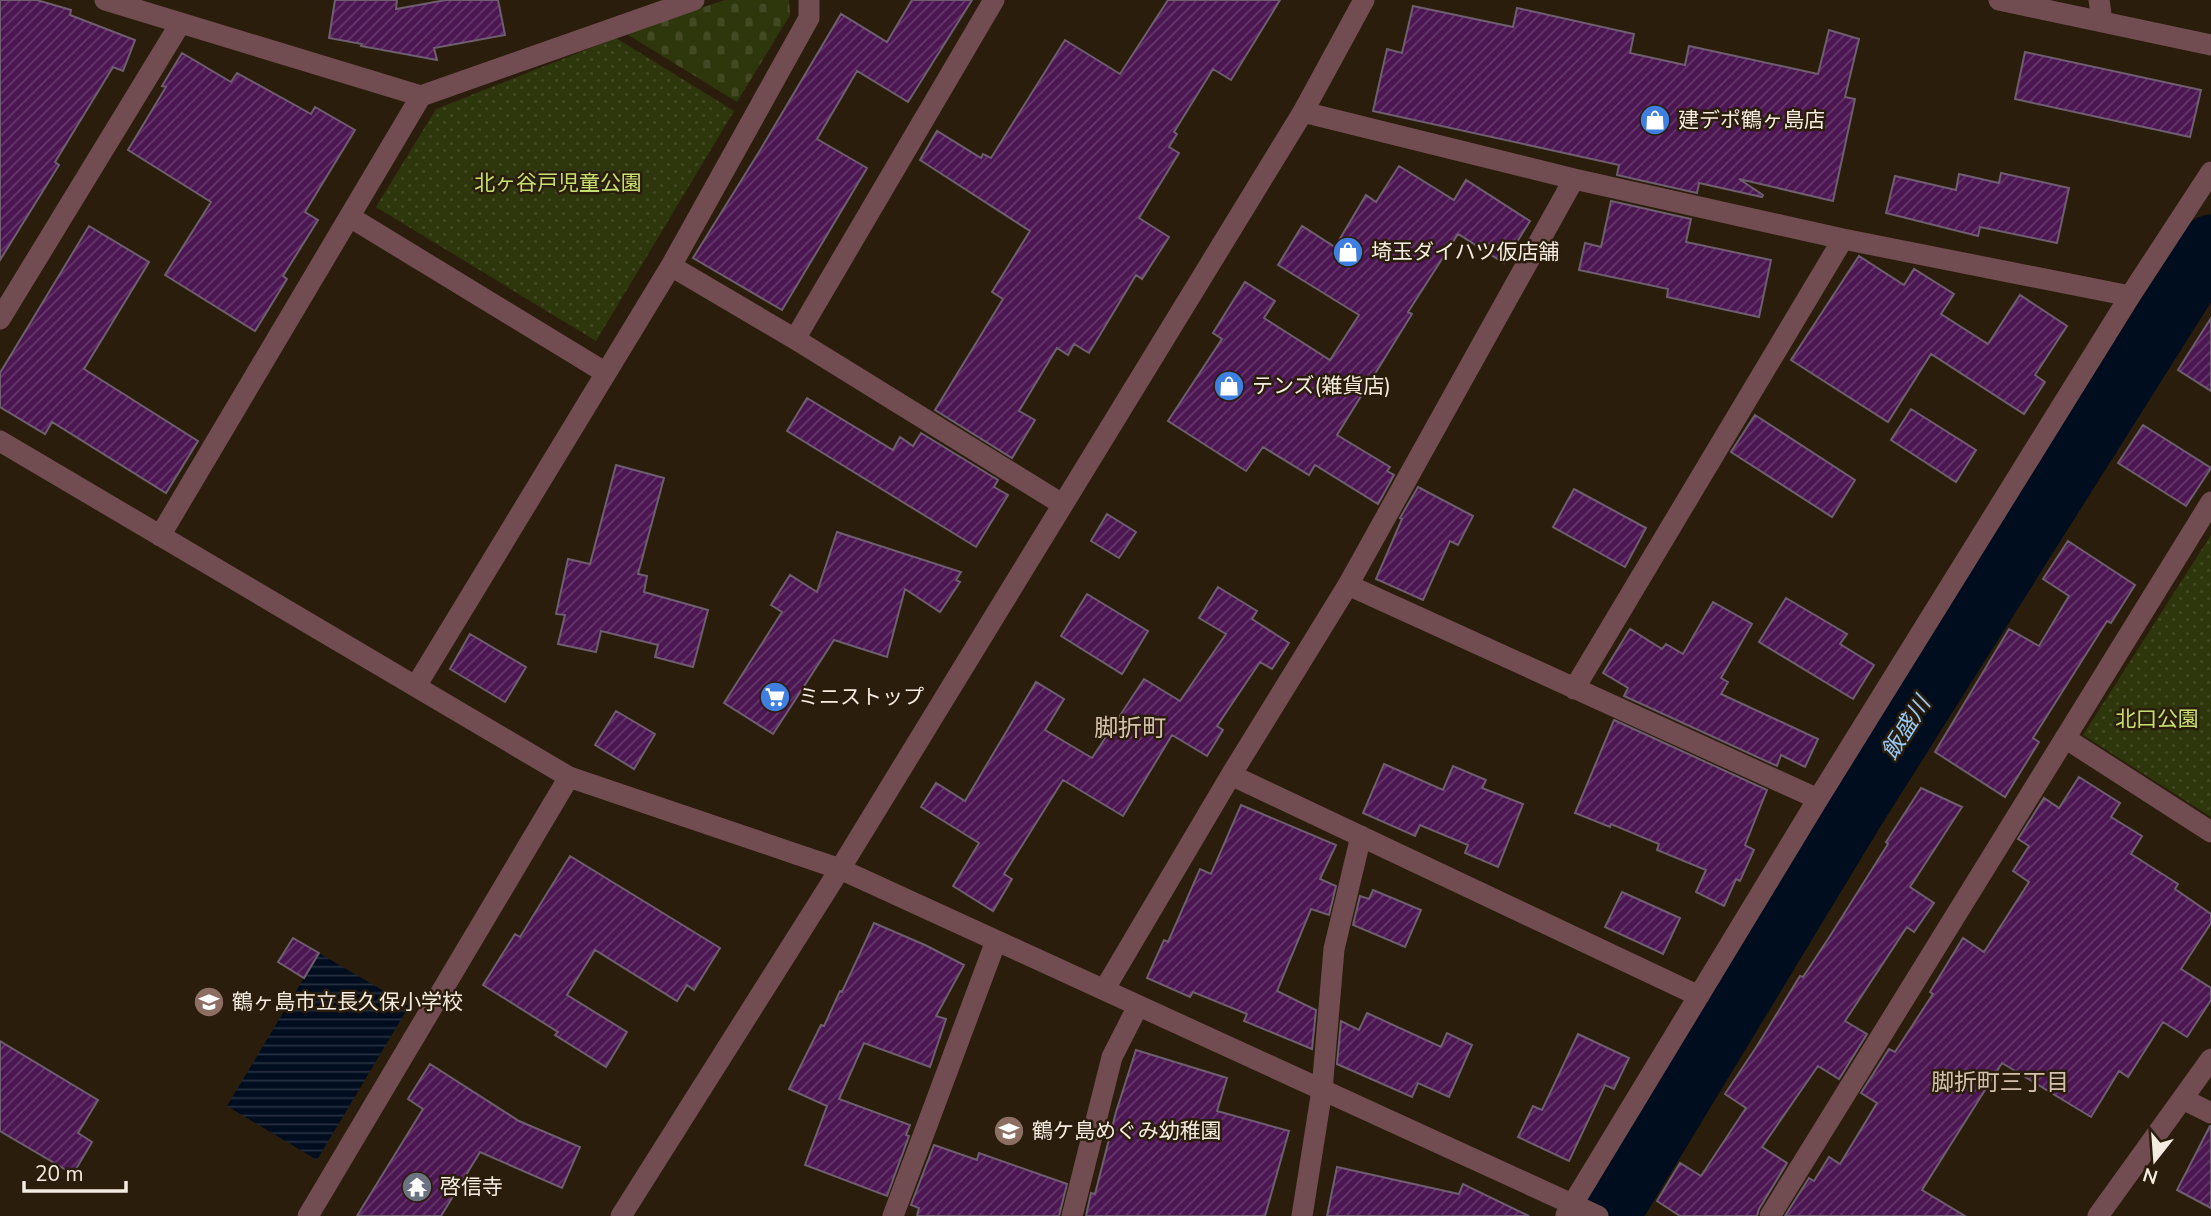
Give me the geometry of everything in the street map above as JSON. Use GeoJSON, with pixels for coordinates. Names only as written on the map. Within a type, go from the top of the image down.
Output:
{"type":"FeatureCollection","features":[{"type":"Feature","properties":{"kind":"street"},"geometry":{"type":"LineString","coordinates":[[105,0],[421,96],[694,0]]}},
{"type":"Feature","properties":{"kind":"street"},"geometry":{"type":"LineString","coordinates":[[416,687],[671,266],[809,18],[809,0]]}},
{"type":"Feature","properties":{"kind":"street"},"geometry":{"type":"LineString","coordinates":[[794,338],[994,0]]}},
{"type":"Feature","properties":{"kind":"street"},"geometry":{"type":"LineString","coordinates":[[621,1216],[840,869],[1303,111],[1364,0]]}},
{"type":"Feature","properties":{"kind":"street"},"geometry":{"type":"LineString","coordinates":[[1999,0],[2101,10],[2211,45]]}},
{"type":"Feature","properties":{"kind":"street"},"geometry":{"type":"LineString","coordinates":[[0,318],[180,24]]}},
{"type":"Feature","properties":{"kind":"street"},"geometry":{"type":"LineString","coordinates":[[160,536],[421,96]]}},
{"type":"Feature","properties":{"kind":"street"},"geometry":{"type":"LineString","coordinates":[[1303,111],[1574,179],[1843,239],[2130,296]]}},
{"type":"Feature","properties":{"kind":"street"},"geometry":{"type":"LineString","coordinates":[[1569,1210],[1818,799],[2130,296],[2211,173]]}},
{"type":"Feature","properties":{"kind":"street"},"geometry":{"type":"LineString","coordinates":[[1104,990],[1231,775],[1348,585],[1574,179]]}},
{"type":"Feature","properties":{"kind":"street"},"geometry":{"type":"LineString","coordinates":[[350,217],[606,373]]}},
{"type":"Feature","properties":{"kind":"street"},"geometry":{"type":"LineString","coordinates":[[1574,688],[1843,239]]}},
{"type":"Feature","properties":{"kind":"street"},"geometry":{"type":"LineString","coordinates":[[671,266],[794,338],[1062,504]]}},
{"type":"Feature","properties":{"kind":"street"},"geometry":{"type":"LineString","coordinates":[[0,441],[569,777],[840,869],[1322,1090],[1569,1210],[1598,1216]]}},
{"type":"Feature","properties":{"kind":"street"},"geometry":{"type":"LineString","coordinates":[[1770,1216],[2211,502]]}},
{"type":"Feature","properties":{"kind":"street"},"geometry":{"type":"LineString","coordinates":[[1348,585],[1818,799]]}},
{"type":"Feature","properties":{"kind":"street"},"geometry":{"type":"LineString","coordinates":[[2065,738],[2211,832]]}},
{"type":"Feature","properties":{"kind":"street"},"geometry":{"type":"LineString","coordinates":[[1231,775],[1699,996]]}},
{"type":"Feature","properties":{"kind":"street"},"geometry":{"type":"LineString","coordinates":[[308,1216],[569,777]]}},
{"type":"Feature","properties":{"kind":"street"},"geometry":{"type":"LineString","coordinates":[[1302,1216],[1322,1090],[1334,949],[1361,836]]}},
{"type":"Feature","properties":{"kind":"street"},"geometry":{"type":"LineString","coordinates":[[892,1216],[996,941]]}},
{"type":"Feature","properties":{"kind":"street"},"geometry":{"type":"LineString","coordinates":[[1072,1216],[1112,1056],[1138,1006]]}},
{"type":"Feature","properties":{"kind":"street"},"geometry":{"type":"LineString","coordinates":[[2098,1216],[2211,1059]]}},
{"type":"Feature","properties":{"kind":"street"},"geometry":{"type":"LineString","coordinates":[[2183,1099],[2211,1112]]}},
{"type":"Feature","properties":{"kind":"green space"},"geometry":{"type":"Polygon","coordinates":[[[725,0],[789,0],[790,15],[737,102],[625,33],[725,0]]]}},
{"type":"Feature","properties":{"kind":"green space","name":"北ヶ谷戸児童公園"},"geometry":{"type":"Polygon","coordinates":[[[616,38],[734,111],[596,341],[376,207],[436,109],[616,38]]]}},
{"type":"Feature","properties":{"kind":"green space","name":"北口公園"},"geometry":{"type":"Polygon","coordinates":[[[2211,535],[2211,817],[2083,735],[2211,535]]]}},
{"type":"Feature","properties":{"kind":"water"},"geometry":{"type":"Polygon","coordinates":[[[319,953],[409,1006],[317,1160],[227,1106],[319,953]]]}},
{"type":"Feature","properties":{"kind":"building"},"geometry":{"type":"Polygon","coordinates":[[[0,0],[37,0],[71,10],[70,15],[135,40],[123,71],[113,67],[55,162],[59,165],[0,260],[0,0]]]}},
{"type":"Feature","properties":{"kind":"building"},"geometry":{"type":"Polygon","coordinates":[[[335,0],[397,0],[396,9],[446,0],[498,0],[505,35],[434,48],[437,60],[361,46],[362,44],[329,38],[335,0]]]}},
{"type":"Feature","properties":{"kind":"building"},"geometry":{"type":"Polygon","coordinates":[[[912,0],[972,0],[908,102],[857,71],[817,139],[867,168],[782,310],[693,258],[841,14],[887,42],[912,0]]]}},
{"type":"Feature","properties":{"kind":"building"},"geometry":{"type":"Polygon","coordinates":[[[1168,0],[1280,0],[1231,80],[1213,69],[1174,132],[1177,134],[1169,147],[1179,153],[1139,218],[1169,237],[1142,279],[1136,275],[1089,353],[1074,344],[1068,355],[1057,348],[1019,411],[1035,420],[1012,458],[935,410],[1003,299],[992,292],[1030,231],[920,160],[937,131],[981,158],[983,154],[991,158],[1065,40],[1120,74],[1168,0]]]}},
{"type":"Feature","properties":{"kind":"building"},"geometry":{"type":"Polygon","coordinates":[[[1413,6],[1513,27],[1517,8],[1634,34],[1630,53],[1685,65],[1689,46],[1818,74],[1829,30],[1859,39],[1845,97],[1855,99],[1833,201],[1739,179],[1763,195],[1762,197],[1699,183],[1697,193],[1617,175],[1619,165],[1373,111],[1387,49],[1402,53],[1413,6]]]}},
{"type":"Feature","properties":{"kind":"building"},"geometry":{"type":"Polygon","coordinates":[[[2025,52],[2201,90],[2190,137],[2015,99],[2025,52]]]}},
{"type":"Feature","properties":{"kind":"building"},"geometry":{"type":"Polygon","coordinates":[[[182,53],[231,82],[237,73],[311,114],[315,107],[355,130],[305,212],[318,220],[283,276],[287,279],[255,331],[165,275],[211,202],[128,150],[166,87],[162,86],[182,53]]]}},
{"type":"Feature","properties":{"kind":"building"},"geometry":{"type":"Polygon","coordinates":[[[1399,166],[1454,200],[1466,180],[1530,221],[1504,263],[1458,234],[1408,312],[1412,314],[1337,435],[1390,467],[1387,471],[1394,475],[1378,504],[1315,465],[1309,475],[1263,447],[1246,471],[1168,421],[1222,339],[1213,333],[1245,282],[1275,301],[1264,318],[1330,360],[1359,315],[1278,265],[1302,226],[1335,247],[1366,195],[1376,202],[1399,166]]]}},
{"type":"Feature","properties":{"kind":"building"},"geometry":{"type":"Polygon","coordinates":[[[2001,173],[2069,188],[2057,243],[1980,227],[1978,236],[1886,213],[1895,176],[1956,190],[1959,174],[1999,183],[2001,173]]]}},
{"type":"Feature","properties":{"kind":"building"},"geometry":{"type":"Polygon","coordinates":[[[1611,201],[1691,219],[1686,242],[1771,260],[1759,317],[1667,297],[1668,289],[1579,270],[1585,243],[1601,247],[1611,201]]]}},
{"type":"Feature","properties":{"kind":"building"},"geometry":{"type":"Polygon","coordinates":[[[89,226],[149,262],[84,369],[198,441],[166,493],[52,422],[45,434],[0,407],[0,373],[89,226]]]}},
{"type":"Feature","properties":{"kind":"building"},"geometry":{"type":"Polygon","coordinates":[[[1859,256],[1904,285],[1914,269],[1954,294],[1941,314],[1988,344],[2020,295],[2067,326],[2035,375],[2045,382],[2024,414],[1931,354],[1888,422],[1791,360],[1859,256]]]}},
{"type":"Feature","properties":{"kind":"building"},"geometry":{"type":"Polygon","coordinates":[[[2211,318],[2211,391],[2178,370],[2211,318]]]}},
{"type":"Feature","properties":{"kind":"building"},"geometry":{"type":"Polygon","coordinates":[[[807,398],[893,450],[900,437],[913,446],[921,433],[998,480],[994,487],[1008,495],[976,547],[787,431],[807,398]]]}},
{"type":"Feature","properties":{"kind":"building"},"geometry":{"type":"Polygon","coordinates":[[[1911,409],[1976,450],[1956,482],[1891,440],[1911,409]]]}},
{"type":"Feature","properties":{"kind":"building"},"geometry":{"type":"Polygon","coordinates":[[[1755,415],[1855,480],[1832,517],[1731,452],[1755,415]]]}},
{"type":"Feature","properties":{"kind":"building"},"geometry":{"type":"Polygon","coordinates":[[[2143,425],[2211,468],[2186,506],[2118,463],[2143,425]]]}},
{"type":"Feature","properties":{"kind":"building"},"geometry":{"type":"Polygon","coordinates":[[[616,465],[664,478],[638,574],[647,576],[644,592],[708,610],[693,667],[655,657],[658,645],[601,631],[596,652],[558,644],[565,615],[556,614],[568,559],[590,564],[616,465]]]}},
{"type":"Feature","properties":{"kind":"building"},"geometry":{"type":"Polygon","coordinates":[[[1418,487],[1473,516],[1458,545],[1450,541],[1423,600],[1376,579],[1402,519],[1400,518],[1418,487]]]}},
{"type":"Feature","properties":{"kind":"building"},"geometry":{"type":"Polygon","coordinates":[[[1574,489],[1646,528],[1625,567],[1553,527],[1574,489]]]}},
{"type":"Feature","properties":{"kind":"building"},"geometry":{"type":"Polygon","coordinates":[[[1107,514],[1136,532],[1119,558],[1091,541],[1107,514]]]}},
{"type":"Feature","properties":{"kind":"building"},"geometry":{"type":"Polygon","coordinates":[[[837,532],[961,572],[956,580],[960,582],[940,612],[905,589],[887,657],[834,640],[773,734],[724,703],[782,612],[771,605],[790,575],[817,592],[837,532]]]}},
{"type":"Feature","properties":{"kind":"building"},"geometry":{"type":"Polygon","coordinates":[[[2068,541],[2135,585],[2111,623],[2107,621],[2033,738],[2039,742],[2005,797],[1935,752],[2009,629],[2039,646],[2069,596],[2043,579],[2068,541]]]}},
{"type":"Feature","properties":{"kind":"building"},"geometry":{"type":"Polygon","coordinates":[[[1218,587],[1257,611],[1252,619],[1289,643],[1272,669],[1260,662],[1217,726],[1223,730],[1207,756],[1172,735],[1123,816],[1063,780],[1004,874],[1012,879],[993,911],[953,886],[979,843],[921,807],[936,783],[965,801],[1036,682],[1064,699],[1045,730],[1092,758],[1144,679],[1180,701],[1226,634],[1199,618],[1218,587]]]}},
{"type":"Feature","properties":{"kind":"building"},"geometry":{"type":"Polygon","coordinates":[[[1087,594],[1148,631],[1122,674],[1061,636],[1087,594]]]}},
{"type":"Feature","properties":{"kind":"building"},"geometry":{"type":"Polygon","coordinates":[[[1786,598],[1847,634],[1840,644],[1874,665],[1853,699],[1759,642],[1786,598]]]}},
{"type":"Feature","properties":{"kind":"building"},"geometry":{"type":"Polygon","coordinates":[[[1713,602],[1752,624],[1721,678],[1728,682],[1721,694],[1818,739],[1805,767],[1781,755],[1777,766],[1624,696],[1628,688],[1603,673],[1630,629],[1662,649],[1666,644],[1683,654],[1713,602]]]}},
{"type":"Feature","properties":{"kind":"building"},"geometry":{"type":"Polygon","coordinates":[[[470,634],[526,667],[505,702],[450,669],[470,634]]]}},
{"type":"Feature","properties":{"kind":"building"},"geometry":{"type":"Polygon","coordinates":[[[616,711],[655,734],[634,769],[595,745],[616,711]]]}},
{"type":"Feature","properties":{"kind":"building"},"geometry":{"type":"Polygon","coordinates":[[[1614,720],[1767,790],[1745,845],[1754,850],[1740,881],[1736,879],[1724,906],[1696,892],[1706,870],[1657,850],[1659,844],[1611,824],[1610,827],[1575,813],[1614,720]]]}},
{"type":"Feature","properties":{"kind":"building"},"geometry":{"type":"Polygon","coordinates":[[[1384,764],[1443,790],[1453,766],[1486,780],[1482,788],[1523,804],[1498,867],[1465,853],[1468,845],[1420,825],[1415,836],[1363,813],[1384,764]]]}},
{"type":"Feature","properties":{"kind":"building"},"geometry":{"type":"Polygon","coordinates":[[[2079,777],[2120,803],[2111,817],[2142,836],[2131,854],[2178,884],[2175,889],[2211,914],[2211,923],[2181,969],[2211,988],[2211,1000],[2187,1037],[2163,1022],[2128,1077],[2119,1071],[2091,1117],[2002,1063],[1922,1190],[1965,1216],[1785,1216],[1809,1178],[1814,1181],[1829,1157],[1840,1164],[1877,1103],[1861,1093],[1889,1049],[1895,1052],[1933,994],[1930,992],[1963,938],[1984,952],[2029,882],[2013,871],[2029,846],[2018,839],[2044,798],[2059,808],[2079,777]]]}},
{"type":"Feature","properties":{"kind":"building"},"geometry":{"type":"Polygon","coordinates":[[[1921,788],[1962,807],[1910,887],[1934,903],[1914,932],[1907,927],[1845,1021],[1867,1034],[1839,1079],[1818,1066],[1762,1147],[1787,1163],[1757,1216],[1680,1216],[1657,1201],[1680,1163],[1701,1176],[1746,1108],[1725,1094],[1800,976],[1803,977],[1830,936],[1921,788]]]}},
{"type":"Feature","properties":{"kind":"building"},"geometry":{"type":"Polygon","coordinates":[[[1241,805],[1336,845],[1320,879],[1336,886],[1329,915],[1311,909],[1277,991],[1316,1010],[1312,1049],[1244,1021],[1247,1014],[1193,992],[1190,997],[1147,978],[1164,940],[1168,942],[1200,869],[1211,874],[1241,805]]]}},
{"type":"Feature","properties":{"kind":"building"},"geometry":{"type":"Polygon","coordinates":[[[570,856],[720,948],[694,990],[687,985],[677,1001],[595,950],[567,995],[627,1032],[606,1067],[555,1035],[558,1032],[483,985],[515,934],[520,937],[570,856]]]}},
{"type":"Feature","properties":{"kind":"building"},"geometry":{"type":"Polygon","coordinates":[[[1373,890],[1421,910],[1405,947],[1353,925],[1360,896],[1369,899],[1373,890]]]}},
{"type":"Feature","properties":{"kind":"building"},"geometry":{"type":"Polygon","coordinates":[[[1622,892],[1680,918],[1663,954],[1605,927],[1622,892]]]}},
{"type":"Feature","properties":{"kind":"building"},"geometry":{"type":"Polygon","coordinates":[[[874,923],[964,965],[936,1016],[946,1019],[930,1067],[864,1043],[839,1099],[910,1125],[906,1135],[909,1136],[887,1196],[805,1165],[827,1106],[789,1089],[821,1025],[824,1026],[840,991],[842,992],[874,923]]]}},
{"type":"Feature","properties":{"kind":"building"},"geometry":{"type":"Polygon","coordinates":[[[293,938],[319,953],[304,978],[278,962],[293,938]]]}},
{"type":"Feature","properties":{"kind":"building"},"geometry":{"type":"Polygon","coordinates":[[[1367,1013],[1441,1047],[1447,1033],[1472,1045],[1449,1097],[1418,1083],[1412,1097],[1337,1064],[1341,1021],[1359,1030],[1367,1013]]]}},
{"type":"Feature","properties":{"kind":"building"},"geometry":{"type":"Polygon","coordinates":[[[1578,1034],[1629,1058],[1614,1089],[1605,1085],[1569,1161],[1518,1137],[1533,1106],[1542,1110],[1578,1034]]]}},
{"type":"Feature","properties":{"kind":"building"},"geometry":{"type":"Polygon","coordinates":[[[0,1041],[98,1100],[78,1133],[92,1142],[73,1174],[0,1131],[0,1041]]]}},
{"type":"Feature","properties":{"kind":"building"},"geometry":{"type":"Polygon","coordinates":[[[1136,1050],[1227,1078],[1217,1111],[1289,1131],[1265,1216],[1086,1216],[1091,1193],[1095,1194],[1116,1112],[1136,1050]]]}},
{"type":"Feature","properties":{"kind":"building"},"geometry":{"type":"Polygon","coordinates":[[[430,1064],[519,1121],[580,1147],[562,1188],[480,1152],[441,1216],[357,1216],[423,1109],[408,1099],[430,1064]]]}},
{"type":"Feature","properties":{"kind":"building"},"geometry":{"type":"Polygon","coordinates":[[[2211,1126],[2211,1208],[2177,1190],[2211,1126]]]}},
{"type":"Feature","properties":{"kind":"building"},"geometry":{"type":"Polygon","coordinates":[[[934,1145],[977,1160],[979,1153],[1067,1184],[1059,1216],[917,1216],[919,1208],[911,1205],[934,1145]]]}},
{"type":"Feature","properties":{"kind":"building"},"geometry":{"type":"Polygon","coordinates":[[[1337,1167],[1459,1194],[1463,1184],[1529,1216],[1327,1216],[1337,1167]]]}},
{"type":"Feature","properties":{"kind":"waterway","name":"飯盛川"},"geometry":{"type":"LineString","coordinates":[[1609,1216],[1856,808],[2211,245]]}},
{"type":"Feature","properties":{"kind":"place","name":"建デポ鶴ヶ島店"},"geometry":{"type":"Point","coordinates":[1655,120]}},
{"type":"Feature","properties":{"kind":"place","name":"埼玉ダイハツ仮店舗"},"geometry":{"type":"Point","coordinates":[1348,252]}},
{"type":"Feature","properties":{"kind":"place","name":"テンズ(雑貨店)"},"geometry":{"type":"Point","coordinates":[1229,386]}},
{"type":"Feature","properties":{"kind":"place","name":"ミニストップ"},"geometry":{"type":"Point","coordinates":[775,697]}},
{"type":"Feature","properties":{"kind":"place","name":"鶴ヶ島市立長久保小学校"},"geometry":{"type":"Point","coordinates":[209,1002]}},
{"type":"Feature","properties":{"kind":"place","name":"鶴ケ島めぐみ幼稚園"},"geometry":{"type":"Point","coordinates":[1009,1131]}},
{"type":"Feature","properties":{"kind":"place","name":"啓信寺"},"geometry":{"type":"Point","coordinates":[417,1187]}},
{"type":"Feature","properties":{"kind":"district","name":"脚折町"},"geometry":{"type":"Point","coordinates":[1130,728]}},
{"type":"Feature","properties":{"kind":"district","name":"脚折町三丁目"},"geometry":{"type":"Point","coordinates":[2000,1082]}}]}
